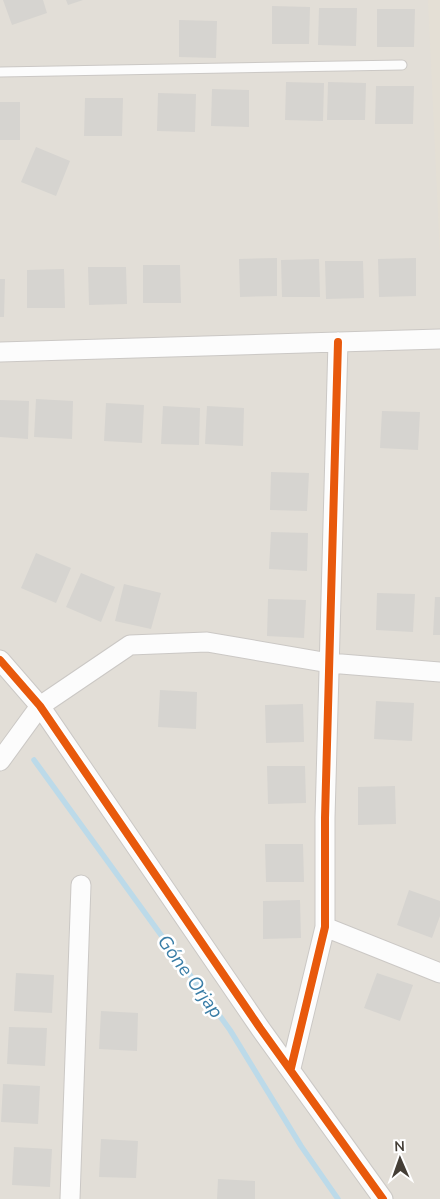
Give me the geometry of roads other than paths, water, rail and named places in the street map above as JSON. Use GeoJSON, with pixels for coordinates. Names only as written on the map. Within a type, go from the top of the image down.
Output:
{"type":"FeatureCollection","features":[{"type":"Feature","properties":{"kind":"street"},"geometry":{"type":"LineString","coordinates":[[0,352],[440,339]]}},
{"type":"Feature","properties":{"kind":"street"},"geometry":{"type":"LineString","coordinates":[[291,1068],[324,927],[338,342]]}},
{"type":"Feature","properties":{"kind":"street"},"geometry":{"type":"LineString","coordinates":[[0,761],[40,706],[130,645],[207,642],[329,663],[440,672]]}},
{"type":"Feature","properties":{"kind":"street"},"geometry":{"type":"LineString","coordinates":[[0,660],[40,706],[260,1028],[291,1068],[382,1199]]}},
{"type":"Feature","properties":{"kind":"street"},"geometry":{"type":"LineString","coordinates":[[70,1199],[82,885]]}},
{"type":"Feature","properties":{"kind":"street"},"geometry":{"type":"LineString","coordinates":[[324,927],[440,972]]}},
{"type":"Feature","properties":{"kind":"lane"},"geometry":{"type":"LineString","coordinates":[[0,72],[402,65]]}},
{"type":"Feature","properties":{"kind":"waterway","name":"Góne Orjap"},"geometry":{"type":"LineString","coordinates":[[34,760],[230,1030],[301,1146],[338,1199]]}}]}
